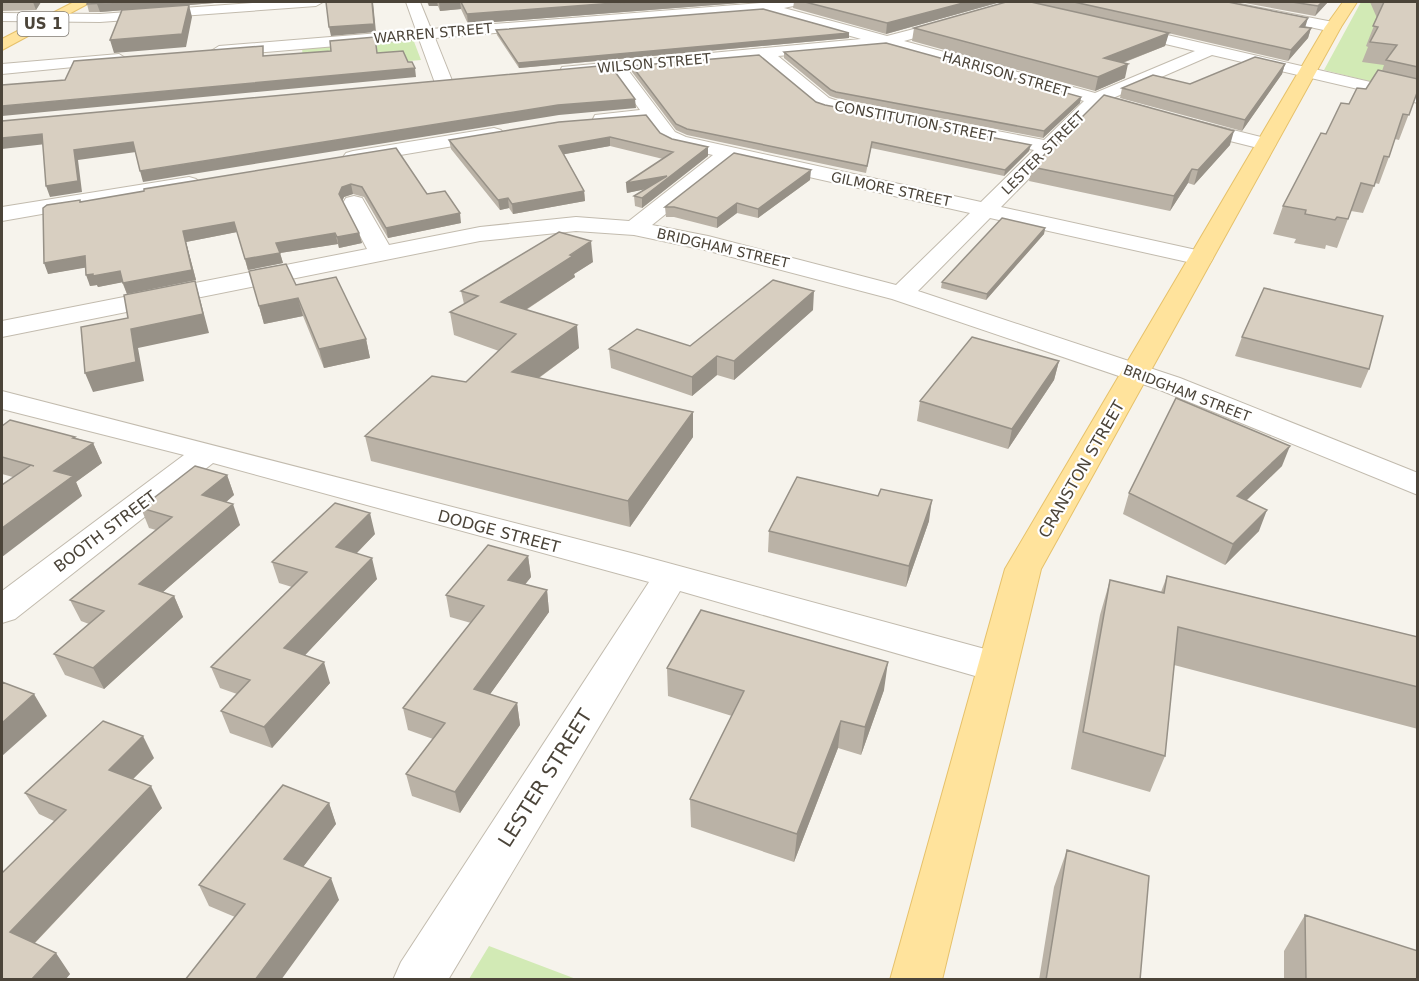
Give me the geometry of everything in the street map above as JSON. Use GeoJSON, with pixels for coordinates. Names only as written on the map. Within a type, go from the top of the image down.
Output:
{"type":"FeatureCollection","features":[{"type":"Feature","properties":{"kind":"main road","name":"US 1"},"geometry":{"type":"LineString","coordinates":[[2,45],[84,2]]}},
{"type":"Feature","properties":{"kind":"main road","name":"CRANSTON STREET"},"geometry":{"type":"LineString","coordinates":[[916,980],[1023,569],[1342,14]]}},
{"type":"Feature","properties":{"kind":"street"},"geometry":{"type":"LineString","coordinates":[[2,17],[100,18],[316,2]]}},
{"type":"Feature","properties":{"kind":"street"},"geometry":{"type":"LineString","coordinates":[[413,2],[444,83]]}},
{"type":"Feature","properties":{"kind":"street","name":"WARREN STREET"},"geometry":{"type":"LineString","coordinates":[[198,52],[793,2]]}},
{"type":"Feature","properties":{"kind":"street"},"geometry":{"type":"LineString","coordinates":[[1212,2],[1342,14]]}},
{"type":"Feature","properties":{"kind":"street","name":"HARRISON STREET"},"geometry":{"type":"LineString","coordinates":[[754,4],[1169,120],[1266,144]]}},
{"type":"Feature","properties":{"kind":"street","name":"WILSON STREET"},"geometry":{"type":"LineString","coordinates":[[548,73],[887,41],[977,16]]}},
{"type":"Feature","properties":{"kind":"street"},"geometry":{"type":"LineString","coordinates":[[1107,26],[1418,99]]}},
{"type":"Feature","properties":{"kind":"street","name":"LESTER STREET"},"geometry":{"type":"LineString","coordinates":[[901,294],[1097,99],[1211,50]]}},
{"type":"Feature","properties":{"kind":"street","name":"CONSTITUTION STREET"},"geometry":{"type":"LineString","coordinates":[[764,53],[823,102],[831,105],[1048,147]]}},
{"type":"Feature","properties":{"kind":"street"},"geometry":{"type":"LineString","coordinates":[[2,69],[140,57]]}},
{"type":"Feature","properties":{"kind":"street","name":"GILMORE STREET"},"geometry":{"type":"LineString","coordinates":[[616,66],[671,139],[1201,258]]}},
{"type":"Feature","properties":{"kind":"street"},"geometry":{"type":"LineString","coordinates":[[582,121],[652,115]]}},
{"type":"Feature","properties":{"kind":"street"},"geometry":{"type":"LineString","coordinates":[[331,160],[514,131]]}},
{"type":"Feature","properties":{"kind":"street"},"geometry":{"type":"LineString","coordinates":[[634,228],[729,153]]}},
{"type":"Feature","properties":{"kind":"street"},"geometry":{"type":"LineString","coordinates":[[2,214],[213,180]]}},
{"type":"Feature","properties":{"kind":"street"},"geometry":{"type":"LineString","coordinates":[[354,203],[382,254]]}},
{"type":"Feature","properties":{"kind":"street","name":"BRIDGHAM STREET"},"geometry":{"type":"LineString","coordinates":[[2,329],[480,234],[528,227],[576,224],[634,228],[698,240],[901,294],[1170,384],[1418,484]]}},
{"type":"Feature","properties":{"kind":"street","name":"DODGE STREET"},"geometry":{"type":"LineString","coordinates":[[2,400],[207,452],[671,576],[996,667]]}},
{"type":"Feature","properties":{"kind":"street","name":"BOOTH STREET"},"geometry":{"type":"LineString","coordinates":[[2,610],[207,452]]}},
{"type":"Feature","properties":{"kind":"street","name":"LESTER STREET"},"geometry":{"type":"LineString","coordinates":[[418,980],[671,576]]}},
{"type":"Feature","properties":{"kind":"green space"},"geometry":{"type":"Polygon","coordinates":[[[1361,2],[1417,4],[1417,93],[1324,70],[1361,2]]]}},
{"type":"Feature","properties":{"kind":"green space"},"geometry":{"type":"Polygon","coordinates":[[[413,39],[421,60],[304,70],[302,48],[413,39]]]}},
{"type":"Feature","properties":{"kind":"green space"},"geometry":{"type":"Polygon","coordinates":[[[489,946],[576,979],[469,979],[489,946]]]}},
{"type":"Feature","properties":{"kind":"building"},"geometry":{"type":"Polygon","coordinates":[[[88,2],[128,2],[87,4],[88,2]]]}},
{"type":"Feature","properties":{"kind":"building"},"geometry":{"type":"Polygon","coordinates":[[[326,2],[372,2],[374,24],[329,27],[326,2]]]}},
{"type":"Feature","properties":{"kind":"building"},"geometry":{"type":"Polygon","coordinates":[[[461,2],[628,2],[467,14],[461,2]]]}},
{"type":"Feature","properties":{"kind":"building"},"geometry":{"type":"Polygon","coordinates":[[[805,2],[967,2],[887,23],[805,2]]]}},
{"type":"Feature","properties":{"kind":"building"},"geometry":{"type":"Polygon","coordinates":[[[1006,2],[1031,2],[1169,33],[1104,58],[1128,64],[1098,77],[914,28],[1006,2]]]}},
{"type":"Feature","properties":{"kind":"building"},"geometry":{"type":"Polygon","coordinates":[[[1074,2],[1228,2],[1308,18],[1300,27],[1311,28],[1291,50],[1074,2]]]}},
{"type":"Feature","properties":{"kind":"building"},"geometry":{"type":"Polygon","coordinates":[[[1292,2],[1322,2],[1318,6],[1292,2]]]}},
{"type":"Feature","properties":{"kind":"building"},"geometry":{"type":"Polygon","coordinates":[[[1384,2],[1418,2],[1418,67],[1386,60],[1397,45],[1370,42],[1378,27],[1373,26],[1384,2]]]}},
{"type":"Feature","properties":{"kind":"building"},"geometry":{"type":"Polygon","coordinates":[[[189,5],[182,34],[110,40],[122,10],[189,5]]]}},
{"type":"Feature","properties":{"kind":"building"},"geometry":{"type":"Polygon","coordinates":[[[763,9],[849,33],[518,63],[496,30],[763,9]]]}},
{"type":"Feature","properties":{"kind":"building"},"geometry":{"type":"Polygon","coordinates":[[[375,37],[377,53],[403,51],[408,62],[412,62],[415,68],[2,106],[2,85],[65,80],[74,61],[263,46],[263,56],[331,51],[330,41],[375,37]]]}},
{"type":"Feature","properties":{"kind":"building"},"geometry":{"type":"Polygon","coordinates":[[[886,43],[1081,97],[1044,131],[836,92],[784,52],[886,43]]]}},
{"type":"Feature","properties":{"kind":"building"},"geometry":{"type":"Polygon","coordinates":[[[759,55],[816,102],[825,105],[1031,145],[1005,170],[872,142],[867,166],[687,129],[676,124],[632,66],[759,55]]]}},
{"type":"Feature","properties":{"kind":"building"},"geometry":{"type":"Polygon","coordinates":[[[1255,57],[1285,64],[1245,120],[1122,88],[1153,75],[1190,84],[1255,57]]]}},
{"type":"Feature","properties":{"kind":"building"},"geometry":{"type":"Polygon","coordinates":[[[610,65],[635,99],[558,105],[140,171],[133,142],[74,150],[78,181],[46,186],[42,134],[2,138],[2,121],[610,65]]]}},
{"type":"Feature","properties":{"kind":"building"},"geometry":{"type":"Polygon","coordinates":[[[1378,70],[1418,79],[1418,90],[1409,115],[1403,114],[1389,157],[1384,156],[1374,186],[1361,183],[1348,219],[1337,217],[1335,220],[1305,214],[1306,210],[1283,206],[1321,133],[1326,134],[1341,103],[1349,104],[1357,88],[1366,89],[1378,70]]]}},
{"type":"Feature","properties":{"kind":"building"},"geometry":{"type":"Polygon","coordinates":[[[1104,95],[1234,131],[1198,170],[1192,169],[1174,196],[1032,167],[1104,95]]]}},
{"type":"Feature","properties":{"kind":"building"},"geometry":{"type":"Polygon","coordinates":[[[646,115],[660,133],[672,139],[708,147],[642,198],[634,196],[667,176],[626,183],[673,152],[610,137],[559,146],[584,191],[512,204],[508,198],[498,200],[449,140],[559,122],[646,115]]]}},
{"type":"Feature","properties":{"kind":"building"},"geometry":{"type":"Polygon","coordinates":[[[396,148],[427,194],[445,191],[460,213],[386,228],[362,187],[351,184],[342,187],[339,194],[359,233],[337,237],[335,233],[276,243],[280,253],[245,259],[234,222],[183,231],[192,270],[123,283],[120,271],[93,276],[93,274],[86,275],[85,256],[44,263],[43,208],[47,205],[80,200],[80,202],[144,191],[144,189],[396,148]]]}},
{"type":"Feature","properties":{"kind":"building"},"geometry":{"type":"Polygon","coordinates":[[[734,153],[811,170],[758,209],[737,203],[717,218],[674,207],[665,207],[734,153]]]}},
{"type":"Feature","properties":{"kind":"building"},"geometry":{"type":"Polygon","coordinates":[[[1002,218],[1045,228],[987,294],[942,282],[1002,218]]]}},
{"type":"Feature","properties":{"kind":"building"},"geometry":{"type":"Polygon","coordinates":[[[559,232],[591,241],[570,255],[573,256],[501,302],[577,325],[512,372],[693,412],[628,501],[365,436],[432,376],[466,382],[516,334],[450,312],[478,296],[461,291],[559,232]]]}},
{"type":"Feature","properties":{"kind":"building"},"geometry":{"type":"Polygon","coordinates":[[[286,264],[296,285],[336,277],[366,339],[319,349],[298,298],[259,306],[249,271],[286,264]]]}},
{"type":"Feature","properties":{"kind":"building"},"geometry":{"type":"Polygon","coordinates":[[[773,280],[814,291],[734,361],[717,356],[692,377],[609,349],[637,329],[690,346],[773,280]]]}},
{"type":"Feature","properties":{"kind":"building"},"geometry":{"type":"Polygon","coordinates":[[[195,281],[203,314],[131,329],[136,362],[85,373],[81,327],[128,318],[124,295],[195,281]]]}},
{"type":"Feature","properties":{"kind":"building"},"geometry":{"type":"Polygon","coordinates":[[[1264,288],[1383,316],[1369,369],[1242,337],[1264,288]]]}},
{"type":"Feature","properties":{"kind":"building"},"geometry":{"type":"Polygon","coordinates":[[[972,337],[1059,361],[1012,429],[920,401],[972,337]]]}},
{"type":"Feature","properties":{"kind":"building"},"geometry":{"type":"Polygon","coordinates":[[[1176,398],[1290,446],[1237,496],[1267,510],[1233,544],[1129,493],[1176,398]]]}},
{"type":"Feature","properties":{"kind":"building"},"geometry":{"type":"Polygon","coordinates":[[[10,420],[93,443],[54,471],[73,476],[2,528],[2,485],[31,465],[2,457],[2,426],[10,420]]]}},
{"type":"Feature","properties":{"kind":"building"},"geometry":{"type":"Polygon","coordinates":[[[195,466],[227,475],[202,495],[233,504],[139,584],[174,596],[93,668],[54,654],[104,611],[70,600],[172,517],[141,508],[195,466]]]}},
{"type":"Feature","properties":{"kind":"building"},"geometry":{"type":"Polygon","coordinates":[[[797,477],[878,496],[881,489],[932,500],[909,566],[769,531],[797,477]]]}},
{"type":"Feature","properties":{"kind":"building"},"geometry":{"type":"Polygon","coordinates":[[[335,503],[370,513],[336,547],[372,558],[284,648],[324,662],[264,727],[221,711],[250,680],[211,667],[307,572],[272,562],[335,503]]]}},
{"type":"Feature","properties":{"kind":"building"},"geometry":{"type":"Polygon","coordinates":[[[488,545],[528,556],[508,580],[547,590],[474,689],[517,703],[455,792],[406,774],[445,723],[403,708],[484,606],[446,595],[488,545]]]}},
{"type":"Feature","properties":{"kind":"building"},"geometry":{"type":"Polygon","coordinates":[[[1167,576],[1418,637],[1418,687],[1178,627],[1165,756],[1083,732],[1110,580],[1164,593],[1167,576]]]}},
{"type":"Feature","properties":{"kind":"building"},"geometry":{"type":"Polygon","coordinates":[[[701,610],[888,662],[865,727],[841,721],[797,834],[690,799],[744,691],[667,668],[701,610]]]}},
{"type":"Feature","properties":{"kind":"building"},"geometry":{"type":"Polygon","coordinates":[[[2,682],[34,694],[2,723],[2,682]]]}},
{"type":"Feature","properties":{"kind":"building"},"geometry":{"type":"Polygon","coordinates":[[[103,721],[143,736],[109,770],[151,786],[10,932],[56,953],[31,980],[2,980],[2,873],[66,810],[25,793],[103,721]]]}},
{"type":"Feature","properties":{"kind":"building"},"geometry":{"type":"Polygon","coordinates":[[[283,785],[329,803],[284,859],[331,878],[255,980],[185,980],[245,904],[199,885],[283,785]]]}},
{"type":"Feature","properties":{"kind":"building"},"geometry":{"type":"Polygon","coordinates":[[[1067,850],[1149,876],[1140,980],[1046,980],[1067,850]]]}},
{"type":"Feature","properties":{"kind":"building"},"geometry":{"type":"Polygon","coordinates":[[[1305,915],[1418,951],[1418,980],[1306,980],[1305,915]]]}}]}
